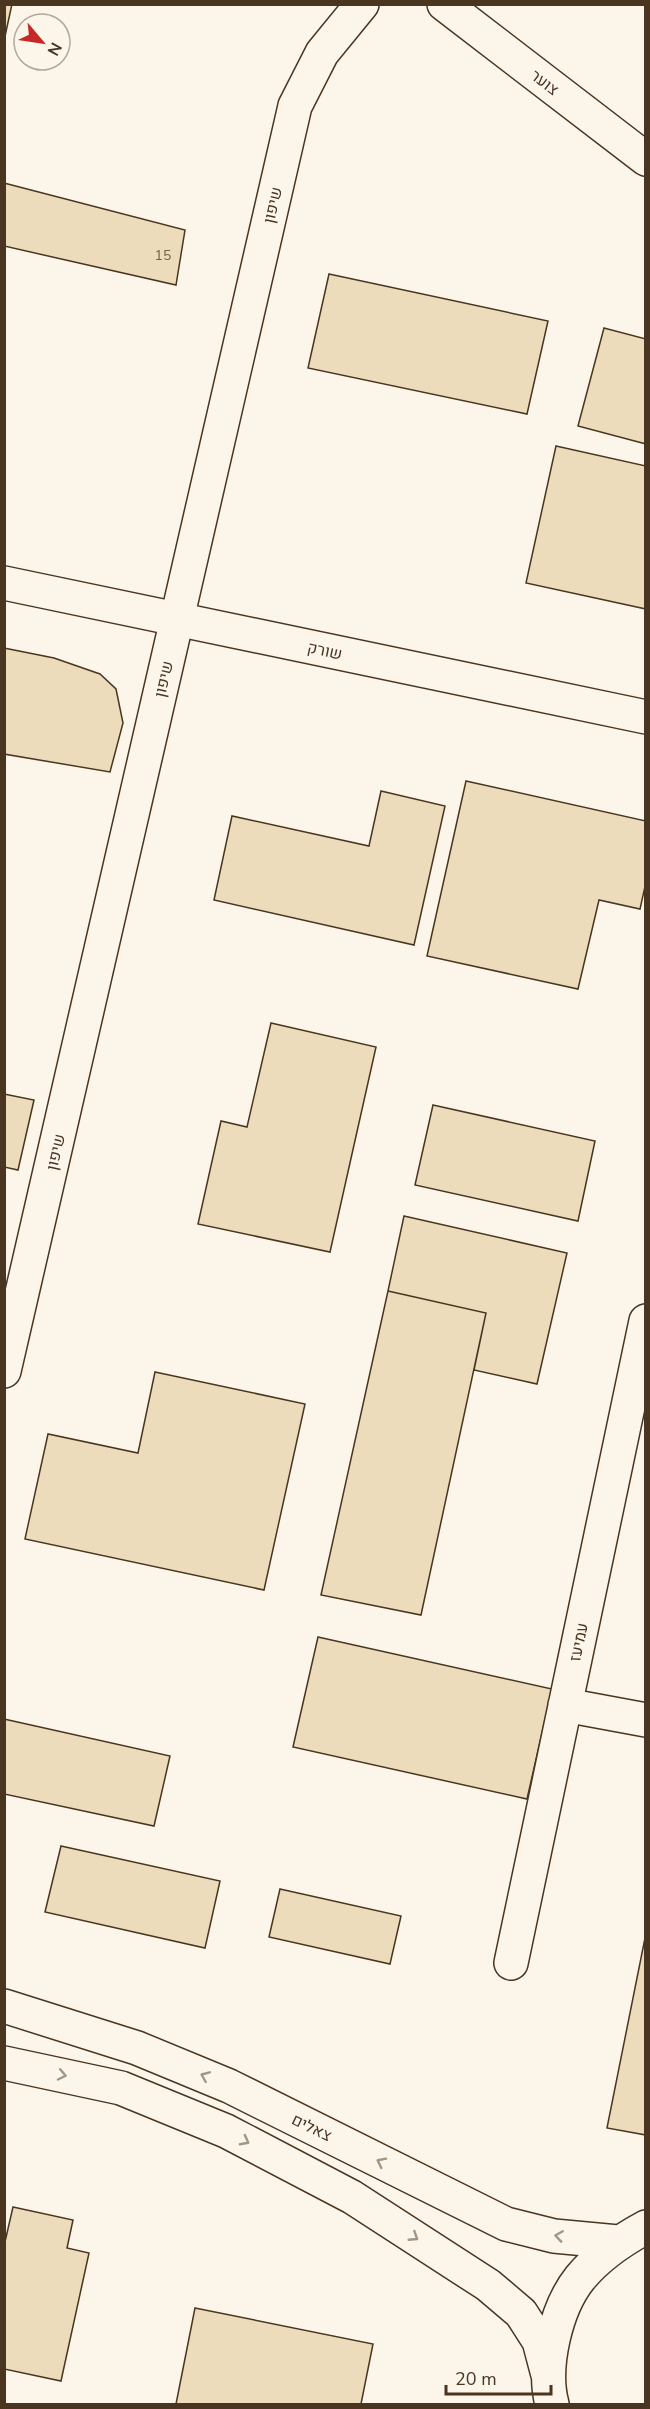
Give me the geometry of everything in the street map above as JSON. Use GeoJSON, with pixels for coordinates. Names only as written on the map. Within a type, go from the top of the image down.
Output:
{"type":"FeatureCollection","features":[{"type":"Feature","properties":{"kind":"street","name":"שיפון"},"geometry":{"type":"LineString","coordinates":[[4,1371],[295,106],[322,53],[362,4]]}},
{"type":"Feature","properties":{"kind":"street","name":"צוער"},"geometry":{"type":"LineString","coordinates":[[444,4],[645,159]]}},
{"type":"Feature","properties":{"kind":"street","name":"שורק"},"geometry":{"type":"LineString","coordinates":[[4,583],[645,717]]}},
{"type":"Feature","properties":{"kind":"street","name":"עמיעז"},"geometry":{"type":"LineString","coordinates":[[511,1963],[645,1321]]}},
{"type":"Feature","properties":{"kind":"street"},"geometry":{"type":"LineString","coordinates":[[565,1705],[645,1720]]}},
{"type":"Feature","properties":{"kind":"street","name":"צאלים"},"geometry":{"type":"LineString","coordinates":[[8,2007],[137,2048],[229,2086],[506,2224],[554,2236],[632,2235]]}},
{"type":"Feature","properties":{"kind":"street"},"geometry":{"type":"LineString","coordinates":[[4,2063],[121,2088],[226,2131],[352,2197],[488,2285],[521,2313],[539,2341],[549,2395]]}},
{"type":"Feature","properties":{"kind":"street"},"geometry":{"type":"LineString","coordinates":[[549,2395],[556,2324],[580,2278],[632,2235]]}},
{"type":"Feature","properties":{"kind":"building"},"geometry":{"type":"Polygon","coordinates":[[[4,4],[12,4],[4,41],[4,4]]]}},
{"type":"Feature","properties":{"kind":"building"},"geometry":{"type":"Polygon","coordinates":[[[4,183],[185,230],[176,285],[4,246],[4,183]]]}},
{"type":"Feature","properties":{"kind":"building"},"geometry":{"type":"Polygon","coordinates":[[[329,274],[548,321],[527,414],[308,368],[329,274]]]}},
{"type":"Feature","properties":{"kind":"building"},"geometry":{"type":"Polygon","coordinates":[[[604,328],[646,339],[646,444],[578,426],[604,328]]]}},
{"type":"Feature","properties":{"kind":"building"},"geometry":{"type":"Polygon","coordinates":[[[556,446],[646,466],[646,609],[526,583],[556,446]]]}},
{"type":"Feature","properties":{"kind":"building"},"geometry":{"type":"Polygon","coordinates":[[[4,648],[54,658],[100,674],[116,689],[123,723],[110,772],[4,754],[4,648]]]}},
{"type":"Feature","properties":{"kind":"building"},"geometry":{"type":"Polygon","coordinates":[[[466,781],[646,821],[646,882],[640,909],[599,900],[578,989],[427,956],[466,781]]]}},
{"type":"Feature","properties":{"kind":"building"},"geometry":{"type":"Polygon","coordinates":[[[381,791],[445,806],[414,945],[214,900],[232,816],[369,846],[381,791]]]}},
{"type":"Feature","properties":{"kind":"building"},"geometry":{"type":"Polygon","coordinates":[[[271,1023],[376,1047],[330,1252],[198,1224],[221,1121],[247,1127],[271,1023]]]}},
{"type":"Feature","properties":{"kind":"building"},"geometry":{"type":"Polygon","coordinates":[[[4,1094],[34,1100],[18,1170],[4,1167],[4,1094]]]}},
{"type":"Feature","properties":{"kind":"building"},"geometry":{"type":"Polygon","coordinates":[[[433,1105],[595,1141],[578,1221],[415,1185],[433,1105]]]}},
{"type":"Feature","properties":{"kind":"building"},"geometry":{"type":"Polygon","coordinates":[[[404,1216],[567,1253],[537,1384],[474,1370],[486,1313],[388,1291],[404,1216]]]}},
{"type":"Feature","properties":{"kind":"building"},"geometry":{"type":"Polygon","coordinates":[[[388,1291],[486,1313],[421,1615],[321,1595],[388,1291]]]}},
{"type":"Feature","properties":{"kind":"building"},"geometry":{"type":"Polygon","coordinates":[[[155,1372],[305,1404],[264,1590],[25,1539],[48,1434],[138,1453],[155,1372]]]}},
{"type":"Feature","properties":{"kind":"building"},"geometry":{"type":"Polygon","coordinates":[[[318,1637],[552,1689],[527,1799],[293,1747],[318,1637]]]}},
{"type":"Feature","properties":{"kind":"building"},"geometry":{"type":"Polygon","coordinates":[[[4,1719],[170,1756],[154,1826],[4,1794],[4,1719]]]}},
{"type":"Feature","properties":{"kind":"building"},"geometry":{"type":"Polygon","coordinates":[[[61,1846],[220,1881],[205,1948],[45,1912],[61,1846]]]}},
{"type":"Feature","properties":{"kind":"building"},"geometry":{"type":"Polygon","coordinates":[[[280,1889],[401,1916],[390,1964],[269,1937],[280,1889]]]}},
{"type":"Feature","properties":{"kind":"building"},"geometry":{"type":"Polygon","coordinates":[[[646,1933],[646,2135],[607,2128],[646,1933]]]}},
{"type":"Feature","properties":{"kind":"building"},"geometry":{"type":"Polygon","coordinates":[[[13,2207],[73,2220],[67,2248],[89,2253],[61,2381],[4,2369],[4,2246],[13,2207]]]}},
{"type":"Feature","properties":{"kind":"building"},"geometry":{"type":"Polygon","coordinates":[[[195,2308],[373,2344],[361,2404],[176,2404],[195,2308]]]}}]}
